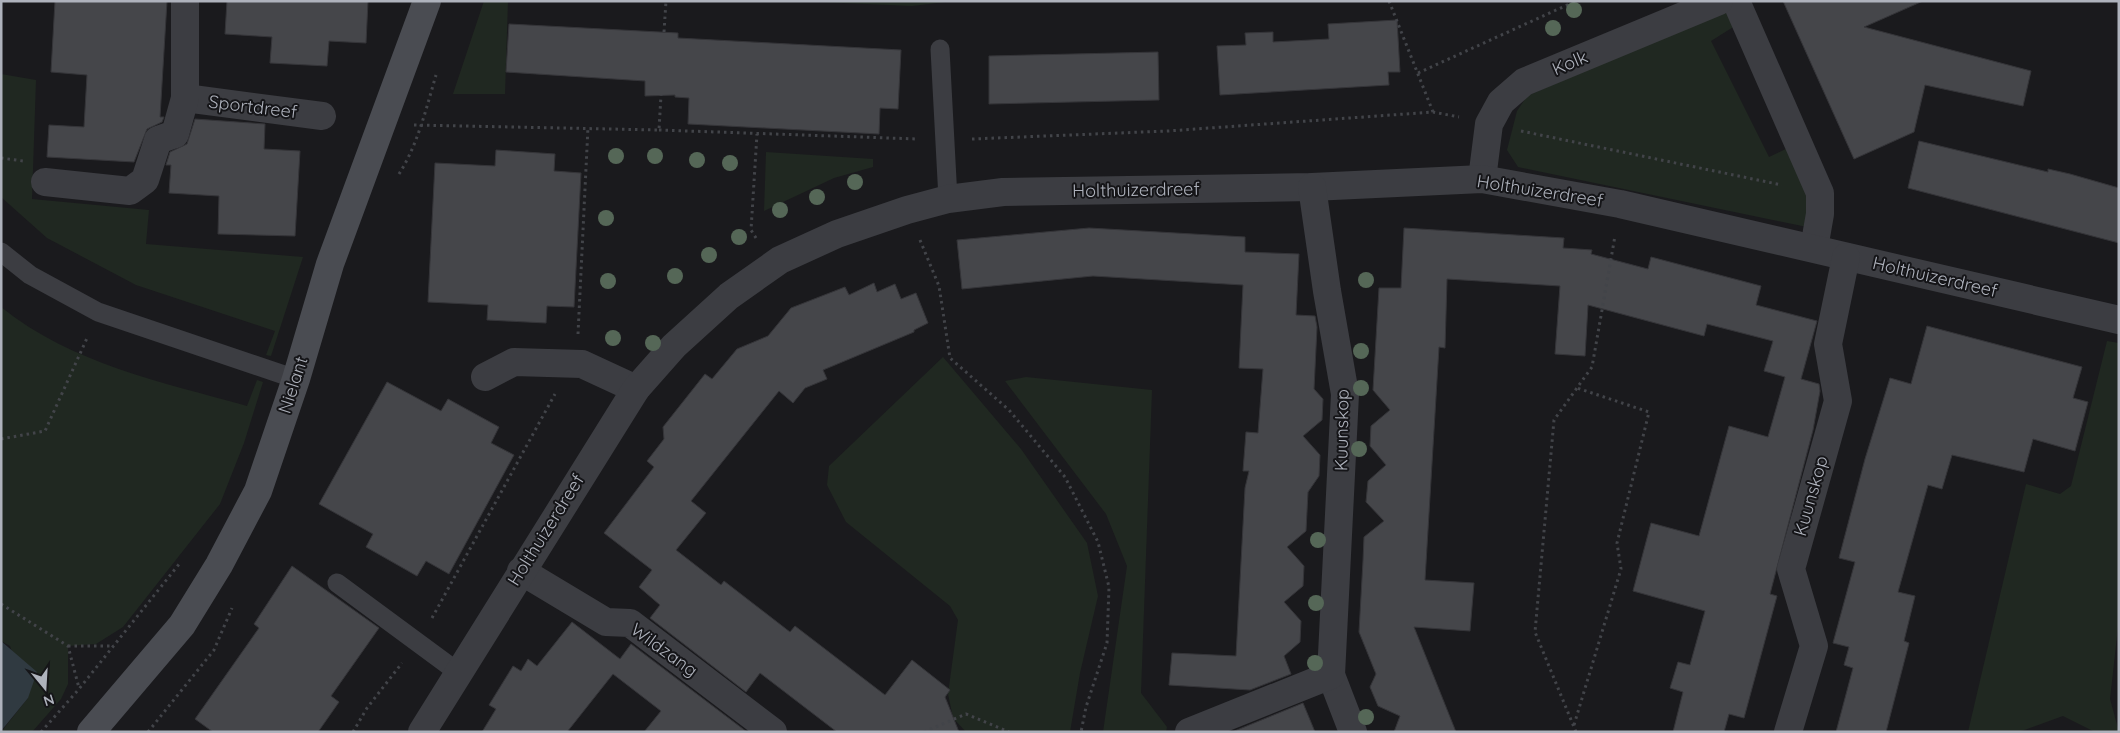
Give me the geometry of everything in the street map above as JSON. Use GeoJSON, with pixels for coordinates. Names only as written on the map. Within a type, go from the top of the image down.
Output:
{"type":"FeatureCollection","features":[{"type":"Feature","properties":{"kind":"street","name":"Sportdreef"},"geometry":{"type":"LineString","coordinates":[[45,182],[130,191],[145,180],[158,140],[175,134],[185,98],[184,1]]}},
{"type":"Feature","properties":{"kind":"street","name":"Nielant"},"geometry":{"type":"LineString","coordinates":[[100,728],[182,625],[219,565],[258,491],[296,378],[330,264],[426,1]]}},
{"type":"Feature","properties":{"kind":"street","name":"Kolk"},"geometry":{"type":"LineString","coordinates":[[1482,179],[1489,124],[1500,102],[1524,82],[1719,1]]}},
{"type":"Feature","properties":{"kind":"street"},"geometry":{"type":"LineString","coordinates":[[1736,1],[1820,193],[1820,214],[1814,248]]}},
{"type":"Feature","properties":{"kind":"street","name":"Sportdreef"},"geometry":{"type":"LineString","coordinates":[[185,98],[322,116]]}},
{"type":"Feature","properties":{"kind":"street","name":"Holthuizerdreef"},"geometry":{"type":"LineString","coordinates":[[422,732],[636,389],[674,346],[722,302],[775,265],[837,234],[907,210],[948,199],[1003,192],[1312,187],[1482,179],[1620,204],[2119,320]]}},
{"type":"Feature","properties":{"kind":"street","name":"Kuunskop"},"geometry":{"type":"LineString","coordinates":[[1312,187],[1327,291],[1345,394],[1331,675],[1353,732]]}},
{"type":"Feature","properties":{"kind":"street","name":"Kuunskop"},"geometry":{"type":"LineString","coordinates":[[1788,732],[1814,646],[1791,569],[1838,401],[1828,344],[1846,256]]}},
{"type":"Feature","properties":{"kind":"street"},"geometry":{"type":"LineString","coordinates":[[485,377],[514,362],[582,364],[636,389]]}},
{"type":"Feature","properties":{"kind":"street","name":"Wildzang"},"geometry":{"type":"LineString","coordinates":[[521,571],[606,622],[630,623],[773,732]]}},
{"type":"Feature","properties":{"kind":"street"},"geometry":{"type":"LineString","coordinates":[[1189,732],[1331,675]]}},
{"type":"Feature","properties":{"kind":"lane"},"geometry":{"type":"LineString","coordinates":[[940,49],[948,199]]}},
{"type":"Feature","properties":{"kind":"lane"},"geometry":{"type":"LineString","coordinates":[[1,252],[30,275],[98,312],[296,378]]}},
{"type":"Feature","properties":{"kind":"lane"},"geometry":{"type":"LineString","coordinates":[[337,583],[417,644],[459,673]]}},
{"type":"Feature","properties":{"kind":"path"},"geometry":{"type":"LineString","coordinates":[[664,32],[666,1]]}},
{"type":"Feature","properties":{"kind":"path"},"geometry":{"type":"LineString","coordinates":[[1389,1],[1433,112]]}},
{"type":"Feature","properties":{"kind":"path"},"geometry":{"type":"LineString","coordinates":[[1418,73],[1576,1]]}},
{"type":"Feature","properties":{"kind":"path"},"geometry":{"type":"LineString","coordinates":[[659,130],[661,95]]}},
{"type":"Feature","properties":{"kind":"path"},"geometry":{"type":"LineString","coordinates":[[422,126],[588,127],[945,140],[1168,131],[1433,112],[1820,193]]}},
{"type":"Feature","properties":{"kind":"path"},"geometry":{"type":"LineString","coordinates":[[353,732],[367,708],[417,644],[574,364],[588,127]]}},
{"type":"Feature","properties":{"kind":"path"},"geometry":{"type":"LineString","coordinates":[[757,134],[751,230],[775,265]]}},
{"type":"Feature","properties":{"kind":"path"},"geometry":{"type":"LineString","coordinates":[[1576,732],[1535,632],[1554,420],[1592,367],[1620,204]]}},
{"type":"Feature","properties":{"kind":"path"},"geometry":{"type":"LineString","coordinates":[[907,210],[939,286],[950,358],[1009,410],[1065,477],[1098,542],[1109,587],[1107,643],[1086,706],[1080,732]]}},
{"type":"Feature","properties":{"kind":"path"},"geometry":{"type":"LineString","coordinates":[[1,439],[45,431],[98,312]]}},
{"type":"Feature","properties":{"kind":"path"},"geometry":{"type":"LineString","coordinates":[[1574,726],[1621,569],[1617,543],[1649,412],[1577,388]]}},
{"type":"Feature","properties":{"kind":"path"},"geometry":{"type":"LineString","coordinates":[[1,604],[68,646],[114,646]]}},
{"type":"Feature","properties":{"kind":"path"},"geometry":{"type":"LineString","coordinates":[[68,646],[79,689]]}},
{"type":"Feature","properties":{"kind":"path"},"geometry":{"type":"LineString","coordinates":[[924,732],[966,714],[1009,732]]}},
{"type":"Feature","properties":{"kind":"shaded area"},"geometry":{"type":"Polygon","coordinates":[[[484,1],[508,1],[505,94],[453,94],[484,1]]]}},
{"type":"Feature","properties":{"kind":"shaded area"},"geometry":{"type":"Polygon","coordinates":[[[796,1],[954,1],[912,6],[796,1]]]}},
{"type":"Feature","properties":{"kind":"shaded area"},"geometry":{"type":"Polygon","coordinates":[[[1731,7],[1738,24],[1711,41],[1769,157],[1792,146],[1812,203],[1807,227],[1518,167],[1507,150],[1517,111],[1527,96],[1731,7]]]}},
{"type":"Feature","properties":{"kind":"shaded area"},"geometry":{"type":"Polygon","coordinates":[[[1,74],[36,80],[32,199],[149,210],[146,244],[303,257],[271,356],[266,355],[275,331],[136,285],[47,238],[1,197],[1,74]]]}},
{"type":"Feature","properties":{"kind":"shaded area"},"geometry":{"type":"Polygon","coordinates":[[[766,152],[873,159],[873,167],[834,178],[764,211],[766,152]]]}},
{"type":"Feature","properties":{"kind":"shaded area"},"geometry":{"type":"Polygon","coordinates":[[[1,307],[28,327],[57,343],[119,369],[151,379],[247,406],[257,380],[263,382],[244,443],[220,504],[123,627],[96,644],[68,646],[68,684],[61,699],[32,732],[1,732],[28,698],[10,646],[1,641],[1,307]]]}},
{"type":"Feature","properties":{"kind":"shaded area"},"geometry":{"type":"Polygon","coordinates":[[[2107,341],[2119,343],[2119,618],[2110,699],[2119,732],[2095,732],[2063,716],[2019,732],[1968,732],[2026,484],[2060,494],[2071,486],[2107,341]]]}},
{"type":"Feature","properties":{"kind":"shaded area"},"geometry":{"type":"Polygon","coordinates":[[[943,357],[1021,449],[1087,543],[1098,596],[1080,673],[1070,732],[966,732],[953,718],[948,694],[958,620],[950,606],[846,522],[827,485],[829,466],[943,357]]]}},
{"type":"Feature","properties":{"kind":"shaded area"},"geometry":{"type":"Polygon","coordinates":[[[1026,377],[1152,390],[1141,693],[1167,727],[1166,732],[1103,732],[1127,566],[1106,514],[1005,381],[1026,377]]]}},
{"type":"Feature","properties":{"kind":"shaded area"},"geometry":{"type":"Polygon","coordinates":[[[1,641],[37,672],[28,698],[1,731],[1,641]]]}},
{"type":"Feature","properties":{"kind":"building"},"geometry":{"type":"Polygon","coordinates":[[[55,1],[167,1],[160,117],[164,117],[162,122],[147,129],[134,162],[47,157],[49,125],[84,127],[87,75],[51,72],[55,1]]]}},
{"type":"Feature","properties":{"kind":"building"},"geometry":{"type":"Polygon","coordinates":[[[227,1],[368,1],[366,43],[329,41],[327,66],[270,63],[272,37],[225,34],[227,1]]]}},
{"type":"Feature","properties":{"kind":"building"},"geometry":{"type":"Polygon","coordinates":[[[1783,1],[1923,1],[1864,27],[2031,71],[2023,106],[1925,85],[1914,132],[1854,159],[1783,1]]]}},
{"type":"Feature","properties":{"kind":"building"},"geometry":{"type":"Polygon","coordinates":[[[1397,20],[1400,72],[1388,72],[1389,85],[1220,95],[1217,46],[1246,45],[1245,33],[1273,32],[1273,42],[1329,39],[1328,24],[1397,20]]]}},
{"type":"Feature","properties":{"kind":"building"},"geometry":{"type":"Polygon","coordinates":[[[509,24],[678,33],[678,38],[901,50],[898,109],[880,108],[879,134],[688,124],[689,98],[675,97],[675,95],[645,96],[645,81],[506,72],[509,24]]]}},
{"type":"Feature","properties":{"kind":"building"},"geometry":{"type":"Polygon","coordinates":[[[1158,52],[1159,100],[989,104],[989,56],[1158,52]]]}},
{"type":"Feature","properties":{"kind":"building"},"geometry":{"type":"Polygon","coordinates":[[[195,119],[265,124],[264,149],[300,151],[295,236],[218,234],[219,196],[169,193],[171,165],[166,165],[170,152],[187,144],[195,119]]]}},
{"type":"Feature","properties":{"kind":"building"},"geometry":{"type":"Polygon","coordinates":[[[1919,141],[2048,172],[2048,169],[2070,174],[2119,188],[2119,243],[1908,188],[1919,141]]]}},
{"type":"Feature","properties":{"kind":"building"},"geometry":{"type":"Polygon","coordinates":[[[496,150],[555,154],[554,171],[581,173],[574,307],[547,306],[546,323],[487,320],[488,305],[428,302],[435,163],[495,166],[496,150]]]}},
{"type":"Feature","properties":{"kind":"building"},"geometry":{"type":"Polygon","coordinates":[[[1089,228],[1245,237],[1245,252],[1299,254],[1296,315],[1315,316],[1317,327],[1314,389],[1323,399],[1322,420],[1303,436],[1320,455],[1319,476],[1308,492],[1306,531],[1287,547],[1304,566],[1303,586],[1284,602],[1301,621],[1300,642],[1284,656],[1291,674],[1250,690],[1169,685],[1172,653],[1236,656],[1245,488],[1249,471],[1243,471],[1246,432],[1258,433],[1263,369],[1239,368],[1243,285],[1093,276],[962,289],[957,240],[1089,228]]]}},
{"type":"Feature","properties":{"kind":"building"},"geometry":{"type":"Polygon","coordinates":[[[1404,228],[1564,238],[1563,248],[1592,250],[1591,254],[1648,269],[1651,257],[1761,286],[1756,305],[1817,321],[1801,379],[1819,384],[1820,391],[1813,430],[1770,594],[1777,596],[1744,718],[1729,714],[1724,732],[1673,732],[1683,692],[1670,688],[1678,662],[1690,665],[1705,611],[1633,591],[1651,523],[1699,536],[1729,426],[1768,437],[1785,377],[1764,371],[1773,341],[1707,324],[1704,336],[1588,305],[1585,356],[1555,354],[1560,286],[1447,279],[1445,348],[1439,347],[1425,580],[1474,583],[1470,631],[1414,627],[1456,732],[1394,732],[1400,716],[1378,706],[1370,687],[1376,674],[1359,632],[1364,537],[1384,521],[1366,502],[1368,481],[1386,465],[1370,446],[1371,426],[1390,410],[1373,390],[1379,288],[1401,288],[1404,228]]]}},
{"type":"Feature","properties":{"kind":"building"},"geometry":{"type":"Polygon","coordinates":[[[874,283],[877,292],[895,284],[901,299],[916,293],[928,323],[914,330],[914,332],[823,370],[827,379],[805,388],[793,403],[779,391],[691,501],[706,513],[676,550],[721,585],[724,581],[790,632],[795,626],[885,695],[912,660],[950,690],[945,697],[959,732],[837,732],[760,673],[746,692],[650,618],[660,605],[639,587],[652,570],[604,533],[654,467],[647,461],[664,439],[663,427],[705,374],[712,379],[737,349],[768,336],[791,308],[845,287],[849,295],[874,283]]]}},
{"type":"Feature","properties":{"kind":"building"},"geometry":{"type":"Polygon","coordinates":[[[1927,326],[2082,367],[2073,398],[2088,402],[2075,451],[2033,439],[2024,472],[1952,455],[1942,489],[1928,485],[1898,592],[1915,596],[1904,641],[1909,643],[1886,732],[1836,732],[1853,668],[1844,665],[1849,647],[1833,643],[1855,562],[1839,558],[1865,459],[1890,378],[1911,384],[1927,326]]]}},
{"type":"Feature","properties":{"kind":"building"},"geometry":{"type":"Polygon","coordinates":[[[387,382],[441,411],[448,399],[499,427],[491,443],[514,455],[449,574],[426,561],[417,576],[366,547],[373,534],[319,504],[387,382]]]}},
{"type":"Feature","properties":{"kind":"building"},"geometry":{"type":"Polygon","coordinates":[[[292,566],[379,628],[331,696],[339,702],[318,732],[213,732],[195,719],[259,628],[254,624],[292,566]]]}},
{"type":"Feature","properties":{"kind":"building"},"geometry":{"type":"Polygon","coordinates":[[[572,622],[620,659],[631,644],[747,732],[644,732],[661,711],[613,674],[567,732],[482,732],[496,709],[489,705],[513,666],[521,671],[528,659],[537,666],[572,622]]]}},
{"type":"Feature","properties":{"kind":"building"},"geometry":{"type":"Polygon","coordinates":[[[1303,703],[1315,732],[1232,732],[1303,703]]]}}]}
